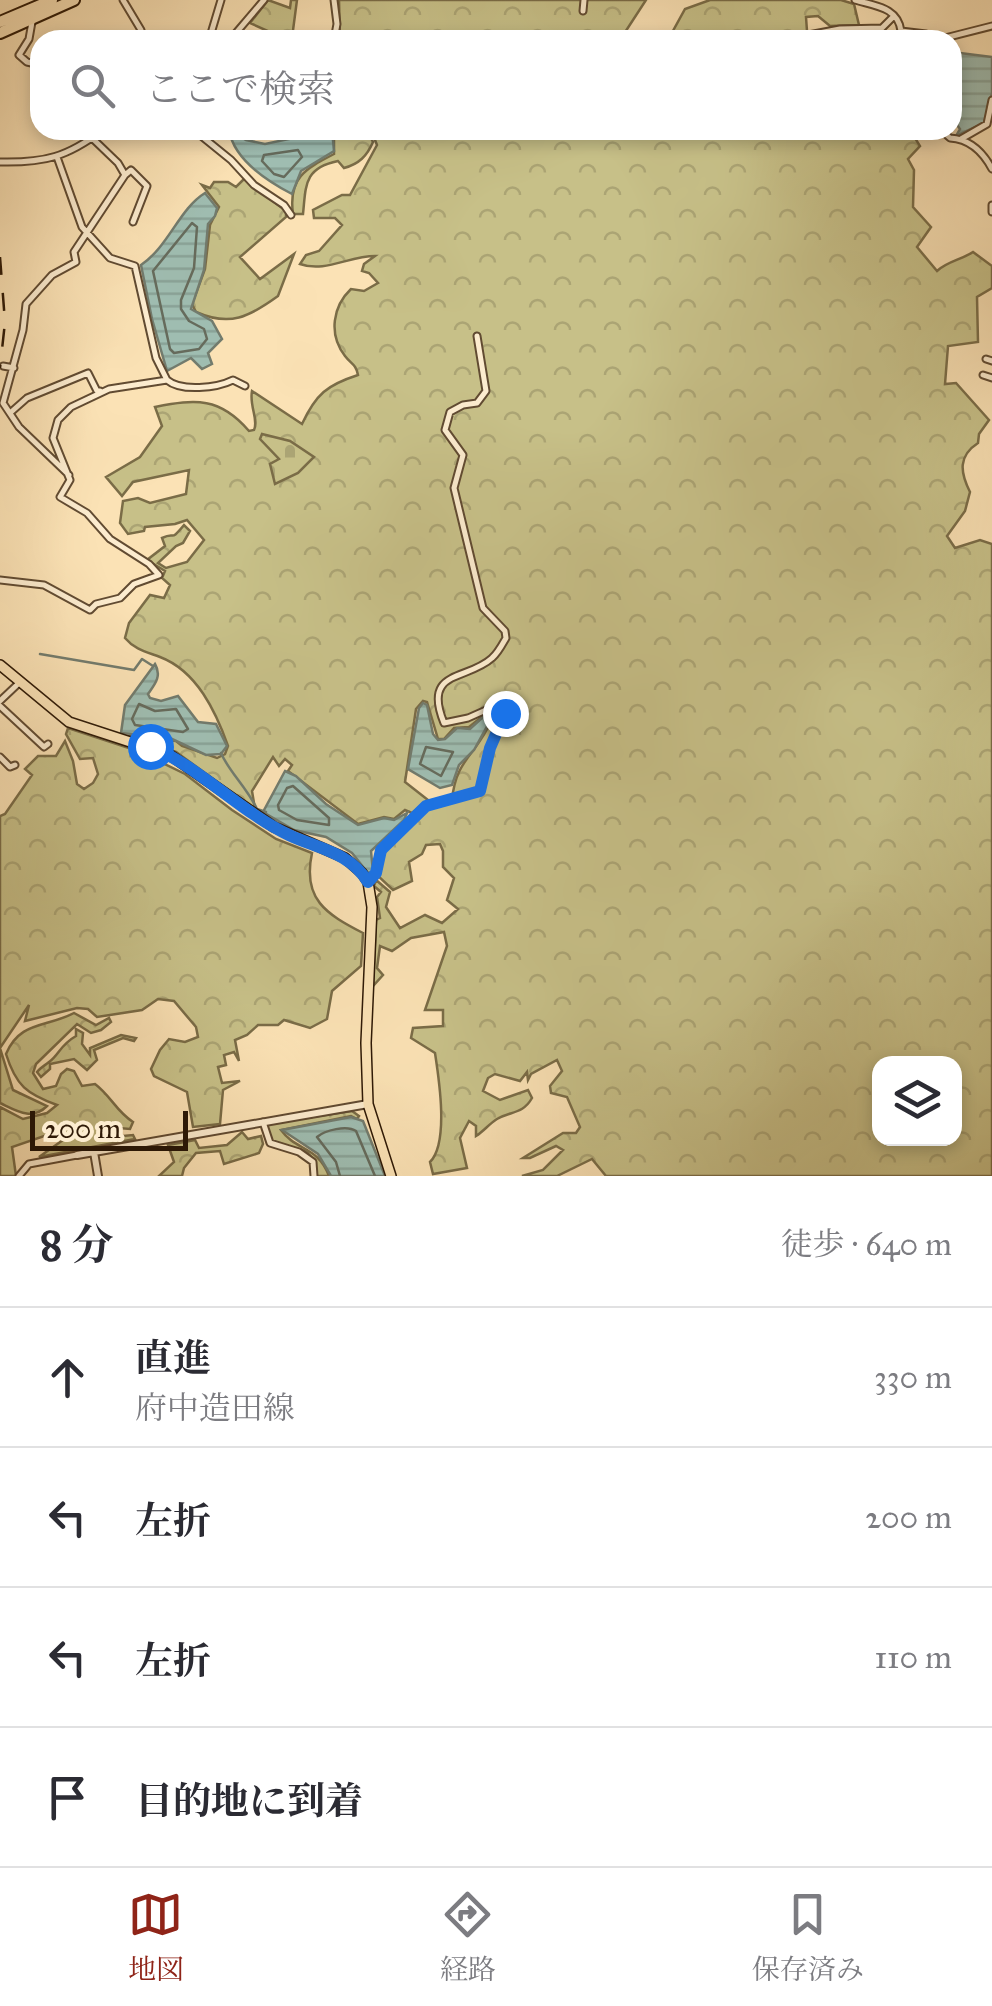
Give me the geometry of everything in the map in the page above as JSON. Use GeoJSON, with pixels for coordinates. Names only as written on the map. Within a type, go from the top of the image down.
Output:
{"type":"FeatureCollection","features":[{"type":"Feature","properties":{"kind":"highway"},"geometry":{"type":"LineString","coordinates":[[0,34],[52,0]]}},
{"type":"Feature","properties":{"kind":"highway"},"geometry":{"type":"LineString","coordinates":[[0,22],[24,19],[74,0]]}},
{"type":"Feature","properties":{"kind":"main road"},"geometry":{"type":"LineString","coordinates":[[0,665],[69,722],[170,755],[274,828],[353,862],[368,882],[372,907],[366,1043],[368,1104],[392,1176]]}},
{"type":"Feature","properties":{"kind":"street"},"geometry":{"type":"LineString","coordinates":[[123,0],[141,30]]}},
{"type":"Feature","properties":{"kind":"street"},"geometry":{"type":"LineString","coordinates":[[212,30],[221,0]]}},
{"type":"Feature","properties":{"kind":"street"},"geometry":{"type":"LineString","coordinates":[[238,30],[264,0]]}},
{"type":"Feature","properties":{"kind":"street"},"geometry":{"type":"LineString","coordinates":[[334,0],[336,30]]}},
{"type":"Feature","properties":{"kind":"street"},"geometry":{"type":"LineString","coordinates":[[583,11],[584,0]]}},
{"type":"Feature","properties":{"kind":"street"},"geometry":{"type":"LineString","coordinates":[[855,0],[890,10],[901,30]]}},
{"type":"Feature","properties":{"kind":"street"},"geometry":{"type":"LineString","coordinates":[[840,30],[882,28],[894,16]]}},
{"type":"Feature","properties":{"kind":"street"},"geometry":{"type":"LineString","coordinates":[[24,19],[30,39],[19,55],[30,63]]}},
{"type":"Feature","properties":{"kind":"street"},"geometry":{"type":"LineString","coordinates":[[962,34],[992,26]]}},
{"type":"Feature","properties":{"kind":"street"},"geometry":{"type":"LineString","coordinates":[[962,138],[987,124],[992,100]]}},
{"type":"Feature","properties":{"kind":"street"},"geometry":{"type":"LineString","coordinates":[[0,162],[57,157],[89,140]]}},
{"type":"Feature","properties":{"kind":"street"},"geometry":{"type":"LineString","coordinates":[[94,140],[128,173],[148,186],[133,222]]}},
{"type":"Feature","properties":{"kind":"street"},"geometry":{"type":"LineString","coordinates":[[206,140],[291,215]]}},
{"type":"Feature","properties":{"kind":"street"},"geometry":{"type":"LineString","coordinates":[[962,140],[984,155],[992,169]]}},
{"type":"Feature","properties":{"kind":"street"},"geometry":{"type":"LineString","coordinates":[[57,157],[87,232],[110,258],[135,266],[156,358],[167,380],[174,385],[219,387],[233,380],[244,386]]}},
{"type":"Feature","properties":{"kind":"street"},"geometry":{"type":"LineString","coordinates":[[69,474],[19,427],[3,403],[26,304],[52,275],[76,262],[74,252],[128,173]]}},
{"type":"Feature","properties":{"kind":"street"},"geometry":{"type":"LineString","coordinates":[[368,882],[376,873],[381,850],[426,806],[480,791],[490,748],[504,719],[502,709],[495,706],[444,723],[439,696],[451,676],[489,662],[506,638],[505,631],[483,608],[454,488],[463,455],[445,430],[450,412],[477,404],[486,392],[477,336]]}},
{"type":"Feature","properties":{"kind":"street"},"geometry":{"type":"LineString","coordinates":[[3,366],[14,368]]}},
{"type":"Feature","properties":{"kind":"street"},"geometry":{"type":"LineString","coordinates":[[10,412],[26,398],[88,372],[97,391],[167,380]]}},
{"type":"Feature","properties":{"kind":"street"},"geometry":{"type":"LineString","coordinates":[[983,375],[992,378]]}},
{"type":"Feature","properties":{"kind":"street"},"geometry":{"type":"LineString","coordinates":[[0,580],[44,584],[90,610],[96,604],[120,598],[134,584],[158,574],[110,539],[87,513],[60,496],[70,480],[52,438],[56,423],[71,407],[109,389]]}},
{"type":"Feature","properties":{"kind":"street"},"geometry":{"type":"LineString","coordinates":[[21,680],[0,704],[44,747],[48,744]]}},
{"type":"Feature","properties":{"kind":"street"},"geometry":{"type":"LineString","coordinates":[[0,757],[10,767],[15,765]]}},
{"type":"Feature","properties":{"kind":"street"},"geometry":{"type":"LineString","coordinates":[[19,1176],[29,1164],[368,1104]]}},
{"type":"Feature","properties":{"kind":"street"},"geometry":{"type":"LineString","coordinates":[[263,1122],[270,1143],[305,1154],[313,1162],[314,1176]]}},
{"type":"Feature","properties":{"kind":"street"},"geometry":{"type":"LineString","coordinates":[[94,1152],[98,1176]]}},
{"type":"Feature","properties":{"kind":"green space"},"geometry":{"type":"Polygon","coordinates":[[[268,0],[290,8],[291,0],[297,0],[293,30],[266,30],[250,23],[268,0]]]}},
{"type":"Feature","properties":{"kind":"green space"},"geometry":{"type":"Polygon","coordinates":[[[339,0],[646,0],[626,30],[340,30],[339,0]]]}},
{"type":"Feature","properties":{"kind":"green space"},"geometry":{"type":"Polygon","coordinates":[[[710,0],[841,0],[854,4],[859,25],[830,26],[818,16],[806,17],[807,30],[673,30],[685,9],[710,0]]]}},
{"type":"Feature","properties":{"kind":"green space"},"geometry":{"type":"Polygon","coordinates":[[[334,140],[373,142],[354,164],[344,168],[338,161],[318,168],[308,180],[303,214],[293,214],[296,183],[307,170],[334,154],[334,140]]]}},
{"type":"Feature","properties":{"kind":"green space"},"geometry":{"type":"Polygon","coordinates":[[[375,140],[916,140],[920,146],[908,159],[914,170],[913,207],[931,227],[917,247],[937,271],[973,252],[992,266],[992,288],[977,297],[978,342],[948,346],[945,384],[956,383],[989,420],[978,443],[964,459],[964,478],[970,492],[965,511],[947,536],[955,548],[980,540],[992,544],[992,1176],[606,1176],[592,1159],[557,1176],[522,1176],[543,1170],[563,1150],[556,1146],[523,1158],[563,1133],[576,1133],[580,1127],[567,1097],[551,1093],[550,1086],[562,1071],[557,1060],[531,1074],[528,1080],[527,1072],[520,1081],[495,1074],[488,1078],[483,1091],[500,1100],[528,1090],[532,1098],[525,1107],[497,1119],[476,1136],[476,1126],[469,1121],[460,1138],[467,1168],[433,1174],[430,1162],[436,1153],[441,1126],[435,1053],[411,1038],[413,1028],[443,1026],[443,1010],[425,1010],[447,946],[444,932],[411,938],[392,951],[380,946],[377,968],[383,975],[373,986],[376,920],[380,918],[377,897],[381,892],[374,886],[376,880],[390,892],[386,907],[400,928],[425,915],[442,923],[458,909],[447,900],[454,878],[443,867],[440,844],[426,845],[422,854],[409,862],[412,881],[393,890],[377,875],[387,847],[431,804],[452,800],[462,765],[492,719],[483,716],[469,727],[454,728],[444,739],[438,739],[427,702],[423,701],[416,709],[405,782],[428,800],[412,813],[405,810],[394,819],[384,817],[358,824],[288,771],[292,765],[285,759],[279,766],[273,757],[252,791],[255,809],[176,752],[128,736],[176,741],[217,758],[225,754],[228,746],[218,720],[195,682],[173,663],[137,648],[125,638],[129,623],[150,595],[164,598],[170,585],[162,578],[165,571],[147,560],[165,546],[162,538],[174,535],[184,525],[190,531],[183,543],[158,563],[166,568],[187,562],[204,540],[187,520],[128,534],[120,523],[123,501],[138,498],[150,503],[186,494],[189,470],[133,482],[122,496],[106,477],[140,457],[162,426],[155,407],[207,403],[228,412],[249,431],[255,426],[252,391],[302,424],[324,392],[358,375],[336,339],[335,321],[340,304],[351,289],[364,291],[378,283],[362,271],[364,264],[375,256],[319,267],[300,264],[306,255],[319,251],[342,225],[335,218],[314,218],[313,210],[342,195],[350,195],[377,145],[375,140]]]}},
{"type":"Feature","properties":{"kind":"green space"},"geometry":{"type":"Polygon","coordinates":[[[244,179],[286,211],[286,217],[240,257],[260,279],[294,254],[278,296],[239,318],[219,319],[196,312],[192,304],[205,269],[210,225],[219,207],[202,185],[210,188],[214,182],[228,182],[236,187],[244,179]]]}},
{"type":"Feature","properties":{"kind":"green space"},"geometry":{"type":"Polygon","coordinates":[[[262,434],[290,441],[314,457],[298,473],[275,484],[270,464],[279,459],[260,439],[262,434]]]}},
{"type":"Feature","properties":{"kind":"green space"},"geometry":{"type":"Polygon","coordinates":[[[68,728],[138,751],[185,774],[276,839],[312,853],[314,894],[338,919],[363,933],[361,966],[332,991],[327,1019],[310,1028],[284,1020],[278,1025],[258,1025],[235,1040],[239,1061],[234,1052],[224,1055],[226,1065],[218,1067],[222,1083],[240,1081],[223,1090],[220,1124],[193,1127],[187,1092],[154,1076],[151,1069],[169,1039],[185,1042],[198,1037],[196,1027],[174,1001],[158,999],[142,1010],[97,1017],[88,1009],[77,1008],[25,1021],[29,1005],[0,1048],[0,816],[32,775],[25,769],[38,756],[56,756],[65,741],[77,784],[84,789],[93,783],[98,774],[93,758],[80,759],[66,734],[68,728]]]}},
{"type":"Feature","properties":{"kind":"green space"},"geometry":{"type":"Polygon","coordinates":[[[74,1013],[96,1025],[109,1018],[111,1022],[91,1033],[77,1024],[36,1064],[33,1073],[43,1089],[56,1086],[67,1069],[74,1071],[82,1086],[95,1084],[133,1122],[130,1129],[107,1127],[105,1132],[112,1137],[133,1135],[135,1139],[39,1157],[63,1140],[47,1135],[12,1147],[16,1176],[0,1176],[0,1107],[23,1119],[47,1113],[57,1105],[24,1087],[6,1054],[26,1030],[74,1013]]]}},
{"type":"Feature","properties":{"kind":"green space"},"geometry":{"type":"Polygon","coordinates":[[[76,1029],[83,1033],[82,1044],[90,1055],[90,1048],[121,1035],[136,1038],[123,1038],[94,1050],[97,1060],[87,1070],[74,1059],[50,1064],[41,1077],[37,1072],[76,1036],[76,1029]]]}},
{"type":"Feature","properties":{"kind":"green space"},"geometry":{"type":"Polygon","coordinates":[[[0,1048],[13,1090],[47,1106],[41,1111],[24,1113],[0,1103],[0,1048]]]}},
{"type":"Feature","properties":{"kind":"green space"},"geometry":{"type":"Polygon","coordinates":[[[352,1111],[359,1116],[357,1119],[351,1116],[281,1130],[319,1159],[329,1176],[316,1176],[314,1163],[304,1151],[275,1144],[265,1124],[352,1111]]]}},
{"type":"Feature","properties":{"kind":"green space"},"geometry":{"type":"Polygon","coordinates":[[[242,1132],[248,1139],[261,1136],[259,1153],[224,1164],[220,1151],[196,1153],[182,1176],[159,1176],[174,1162],[168,1145],[195,1140],[199,1148],[227,1145],[242,1132]]]}},
{"type":"Feature","properties":{"kind":"water"},"geometry":{"type":"Polygon","coordinates":[[[962,53],[992,57],[992,93],[984,123],[962,133],[962,53]]]}},
{"type":"Feature","properties":{"kind":"water"},"geometry":{"type":"Polygon","coordinates":[[[333,140],[334,151],[301,171],[292,194],[262,176],[232,141],[265,144],[333,140]]]}},
{"type":"Feature","properties":{"kind":"water"},"geometry":{"type":"Polygon","coordinates":[[[205,193],[217,208],[208,224],[204,270],[191,309],[212,321],[222,339],[208,353],[212,364],[202,369],[191,358],[167,371],[141,265],[205,193]]]}},
{"type":"Feature","properties":{"kind":"water"},"geometry":{"type":"Polygon","coordinates":[[[155,664],[158,676],[148,694],[150,698],[161,701],[178,696],[198,722],[216,724],[227,746],[221,754],[206,755],[170,738],[121,733],[125,705],[155,664]]]}},
{"type":"Feature","properties":{"kind":"water"},"geometry":{"type":"Polygon","coordinates":[[[423,703],[438,740],[457,728],[470,729],[483,717],[491,719],[474,750],[459,765],[452,785],[440,788],[408,769],[423,703]]]}},
{"type":"Feature","properties":{"kind":"water"},"geometry":{"type":"Polygon","coordinates":[[[285,771],[358,825],[384,818],[394,820],[407,813],[371,851],[373,872],[368,873],[352,853],[326,837],[294,830],[263,812],[285,771]]]}},
{"type":"Feature","properties":{"kind":"water"},"geometry":{"type":"Polygon","coordinates":[[[351,1117],[363,1121],[385,1176],[331,1176],[318,1154],[282,1130],[351,1117]]]}},
{"type":"Feature","properties":{"kind":"waterway"},"geometry":{"type":"LineString","coordinates":[[40,654],[134,670],[142,659],[153,666]]}},
{"type":"Feature","properties":{"kind":"waterway"},"geometry":{"type":"LineString","coordinates":[[0,671],[6,675]]}},
{"type":"Feature","properties":{"kind":"waterway"},"geometry":{"type":"LineString","coordinates":[[221,753],[257,809],[266,812]]}},
{"type":"Feature","properties":{"kind":"railway"},"geometry":{"type":"LineString","coordinates":[[0,257],[5,322],[0,368]]}},
{"type":"Feature","properties":{"kind":"route"},"geometry":{"type":"LineString","coordinates":[[150,746],[185,764],[274,828],[353,862],[368,882],[376,873],[381,850],[426,806],[480,791],[490,748],[505,713]]}}]}
